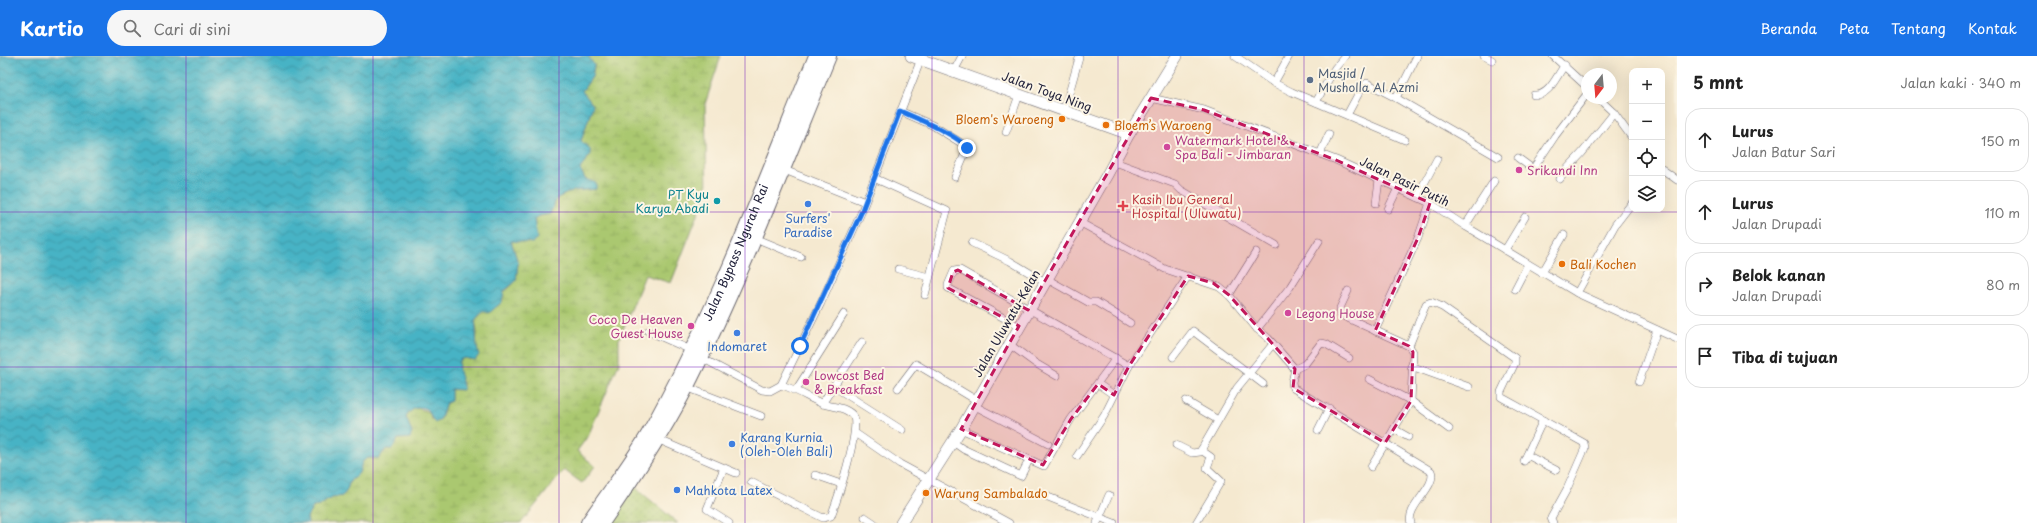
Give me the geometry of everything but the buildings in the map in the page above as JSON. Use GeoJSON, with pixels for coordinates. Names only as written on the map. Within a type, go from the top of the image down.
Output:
{"type":"FeatureCollection","features":[{"type":"Feature","properties":{"kind":"highway","name":"Jalan Bypass Ngurah Rai"},"geometry":{"type":"LineString","coordinates":[[602,523],[657,439],[686,387],[696,354],[725,277],[816,56]]}},
{"type":"Feature","properties":{"kind":"highway","name":"Jalan Bypass Ngurah Rai"},"geometry":{"type":"LineString","coordinates":[[588,523],[648,434],[696,354],[754,236],[829,56]]}},
{"type":"Feature","properties":{"kind":"street"},"geometry":{"type":"LineString","coordinates":[[954,71],[962,56]]}},
{"type":"Feature","properties":{"kind":"street","name":"Jalan Uluwatu-Kelan"},"geometry":{"type":"LineString","coordinates":[[901,523],[961,429],[1028,310],[1115,162],[1129,134],[1177,56]]}},
{"type":"Feature","properties":{"kind":"street"},"geometry":{"type":"LineString","coordinates":[[1235,56],[1274,83],[1405,140]]}},
{"type":"Feature","properties":{"kind":"street"},"geometry":{"type":"LineString","coordinates":[[1274,83],[1289,56]]}},
{"type":"Feature","properties":{"kind":"street"},"geometry":{"type":"LineString","coordinates":[[1316,102],[1336,68],[1345,56]]}},
{"type":"Feature","properties":{"kind":"street"},"geometry":{"type":"LineString","coordinates":[[1396,98],[1417,56]]}},
{"type":"Feature","properties":{"kind":"street"},"geometry":{"type":"LineString","coordinates":[[1484,56],[1492,60]]}},
{"type":"Feature","properties":{"kind":"street"},"geometry":{"type":"LineString","coordinates":[[1553,56],[1565,65],[1581,81]]}},
{"type":"Feature","properties":{"kind":"street"},"geometry":{"type":"LineString","coordinates":[[648,331],[696,354],[762,390],[770,391],[781,385],[821,303],[861,213],[900,111],[916,58]]}},
{"type":"Feature","properties":{"kind":"street","name":"Jalan Toya Ning"},"geometry":{"type":"LineString","coordinates":[[916,58],[1129,134]]}},
{"type":"Feature","properties":{"kind":"street"},"geometry":{"type":"LineString","coordinates":[[1064,111],[1079,58]]}},
{"type":"Feature","properties":{"kind":"street"},"geometry":{"type":"LineString","coordinates":[[1534,94],[1540,95],[1546,92],[1565,65]]}},
{"type":"Feature","properties":{"kind":"street"},"geometry":{"type":"LineString","coordinates":[[1347,115],[1365,84],[1396,98],[1498,157]]}},
{"type":"Feature","properties":{"kind":"street"},"geometry":{"type":"LineString","coordinates":[[1006,132],[1019,95]]}},
{"type":"Feature","properties":{"kind":"street","name":"Jalan Pasir Putih"},"geometry":{"type":"LineString","coordinates":[[1152,98],[1204,110],[1320,154],[1418,197],[1577,293],[1677,339]]}},
{"type":"Feature","properties":{"kind":"street"},"geometry":{"type":"LineString","coordinates":[[1518,158],[1533,169],[1555,136],[1581,102]]}},
{"type":"Feature","properties":{"kind":"street"},"geometry":{"type":"LineString","coordinates":[[1604,104],[1614,113],[1629,134]]}},
{"type":"Feature","properties":{"kind":"street"},"geometry":{"type":"LineString","coordinates":[[900,111],[932,126],[966,146],[966,151],[955,177]]}},
{"type":"Feature","properties":{"kind":"street"},"geometry":{"type":"LineString","coordinates":[[1560,179],[1614,113]]}},
{"type":"Feature","properties":{"kind":"street"},"geometry":{"type":"LineString","coordinates":[[1320,154],[1329,134]]}},
{"type":"Feature","properties":{"kind":"street"},"geometry":{"type":"LineString","coordinates":[[1418,197],[1437,159]]}},
{"type":"Feature","properties":{"kind":"street"},"geometry":{"type":"LineString","coordinates":[[1115,162],[1176,184],[1181,190],[1276,245]]}},
{"type":"Feature","properties":{"kind":"street"},"geometry":{"type":"LineString","coordinates":[[782,169],[865,202]]}},
{"type":"Feature","properties":{"kind":"street"},"geometry":{"type":"LineString","coordinates":[[1665,171],[1677,180]]}},
{"type":"Feature","properties":{"kind":"street"},"geometry":{"type":"LineString","coordinates":[[874,178],[946,211],[924,296]]}},
{"type":"Feature","properties":{"kind":"street"},"geometry":{"type":"LineString","coordinates":[[1376,203],[1380,180]]}},
{"type":"Feature","properties":{"kind":"street"},"geometry":{"type":"LineString","coordinates":[[1465,226],[1494,181]]}},
{"type":"Feature","properties":{"kind":"street"},"geometry":{"type":"LineString","coordinates":[[1388,210],[1398,188]]}},
{"type":"Feature","properties":{"kind":"street"},"geometry":{"type":"LineString","coordinates":[[1375,331],[1418,238],[1430,203]]}},
{"type":"Feature","properties":{"kind":"street"},"geometry":{"type":"LineString","coordinates":[[1577,293],[1614,225],[1629,207]]}},
{"type":"Feature","properties":{"kind":"street"},"geometry":{"type":"LineString","coordinates":[[1504,250],[1525,217]]}},
{"type":"Feature","properties":{"kind":"street"},"geometry":{"type":"LineString","coordinates":[[1079,222],[1159,266],[1213,284],[1228,295],[1257,329],[1273,344],[1295,369]]}},
{"type":"Feature","properties":{"kind":"street"},"geometry":{"type":"LineString","coordinates":[[1542,273],[1564,235]]}},
{"type":"Feature","properties":{"kind":"street"},"geometry":{"type":"LineString","coordinates":[[754,236],[760,240],[801,257]]}},
{"type":"Feature","properties":{"kind":"street"},"geometry":{"type":"LineString","coordinates":[[1257,329],[1290,287],[1319,241]]}},
{"type":"Feature","properties":{"kind":"street"},"geometry":{"type":"LineString","coordinates":[[972,243],[1088,302],[1096,302],[1130,323]]}},
{"type":"Feature","properties":{"kind":"street"},"geometry":{"type":"LineString","coordinates":[[1228,295],[1256,252]]}},
{"type":"Feature","properties":{"kind":"street"},"geometry":{"type":"LineString","coordinates":[[1515,289],[1528,264]]}},
{"type":"Feature","properties":{"kind":"street"},"geometry":{"type":"LineString","coordinates":[[898,269],[930,277]]}},
{"type":"Feature","properties":{"kind":"street"},"geometry":{"type":"LineString","coordinates":[[1019,326],[949,288],[948,285],[953,272],[955,270],[960,270],[1128,366]]}},
{"type":"Feature","properties":{"kind":"street"},"geometry":{"type":"LineString","coordinates":[[1076,456],[1104,416],[1128,366],[1188,276]]}},
{"type":"Feature","properties":{"kind":"street"},"geometry":{"type":"LineString","coordinates":[[1348,291],[1340,308],[1341,315],[1409,346],[1413,352],[1411,366],[1411,401],[1371,467]]}},
{"type":"Feature","properties":{"kind":"street"},"geometry":{"type":"LineString","coordinates":[[1409,346],[1426,304],[1431,302],[1442,307],[1514,358],[1515,363],[1501,392],[1501,397],[1582,441],[1585,445],[1567,489],[1550,519],[1553,523]]}},
{"type":"Feature","properties":{"kind":"street"},"geometry":{"type":"LineString","coordinates":[[796,390],[844,314]]}},
{"type":"Feature","properties":{"kind":"street"},"geometry":{"type":"LineString","coordinates":[[1173,357],[1193,330],[1263,384]]}},
{"type":"Feature","properties":{"kind":"street"},"geometry":{"type":"LineString","coordinates":[[1639,382],[1657,330]]}},
{"type":"Feature","properties":{"kind":"street"},"geometry":{"type":"LineString","coordinates":[[822,404],[862,342]]}},
{"type":"Feature","properties":{"kind":"street"},"geometry":{"type":"LineString","coordinates":[[1295,369],[1305,364],[1322,343],[1349,358]]}},
{"type":"Feature","properties":{"kind":"street"},"geometry":{"type":"LineString","coordinates":[[1009,344],[1057,376]]}},
{"type":"Feature","properties":{"kind":"street"},"geometry":{"type":"LineString","coordinates":[[1176,445],[1194,454],[1197,454],[1201,450],[1248,373],[1273,344]]}},
{"type":"Feature","properties":{"kind":"street"},"geometry":{"type":"LineString","coordinates":[[961,429],[1029,460],[1044,465],[1071,419],[1116,358]]}},
{"type":"Feature","properties":{"kind":"street"},"geometry":{"type":"LineString","coordinates":[[898,388],[915,365],[918,365],[975,403],[1048,444]]}},
{"type":"Feature","properties":{"kind":"street"},"geometry":{"type":"LineString","coordinates":[[1411,366],[1469,387]]}},
{"type":"Feature","properties":{"kind":"street"},"geometry":{"type":"LineString","coordinates":[[1295,369],[1292,382],[1293,388],[1329,408],[1432,472],[1432,478],[1410,516],[1411,523]]}},
{"type":"Feature","properties":{"kind":"street"},"geometry":{"type":"LineString","coordinates":[[1369,379],[1411,401],[1449,429]]}},
{"type":"Feature","properties":{"kind":"street"},"geometry":{"type":"LineString","coordinates":[[1098,384],[1114,395]]}},
{"type":"Feature","properties":{"kind":"street"},"geometry":{"type":"LineString","coordinates":[[751,482],[826,518],[831,516],[855,433],[855,420],[851,413],[822,404],[796,390],[781,385]]}},
{"type":"Feature","properties":{"kind":"street"},"geometry":{"type":"LineString","coordinates":[[833,386],[902,430]]}},
{"type":"Feature","properties":{"kind":"street"},"geometry":{"type":"LineString","coordinates":[[686,387],[761,416]]}},
{"type":"Feature","properties":{"kind":"street"},"geometry":{"type":"LineString","coordinates":[[1186,401],[1218,420]]}},
{"type":"Feature","properties":{"kind":"street"},"geometry":{"type":"LineString","coordinates":[[1318,430],[1329,408]]}},
{"type":"Feature","properties":{"kind":"street"},"geometry":{"type":"LineString","coordinates":[[1543,420],[1525,458],[1556,470]]}},
{"type":"Feature","properties":{"kind":"street"},"geometry":{"type":"LineString","coordinates":[[1394,429],[1408,437]]}},
{"type":"Feature","properties":{"kind":"street"},"geometry":{"type":"LineString","coordinates":[[855,433],[896,461],[1009,523]]}},
{"type":"Feature","properties":{"kind":"street"},"geometry":{"type":"LineString","coordinates":[[657,439],[736,473]]}},
{"type":"Feature","properties":{"kind":"street"},"geometry":{"type":"LineString","coordinates":[[953,442],[1020,476],[1029,460]]}},
{"type":"Feature","properties":{"kind":"street"},"geometry":{"type":"LineString","coordinates":[[1196,523],[1221,481],[1207,468],[1211,457],[1201,450]]}},
{"type":"Feature","properties":{"kind":"street"},"geometry":{"type":"LineString","coordinates":[[724,468],[707,509],[729,523]]}},
{"type":"Feature","properties":{"kind":"street"},"geometry":{"type":"LineString","coordinates":[[815,475],[841,484]]}},
{"type":"Feature","properties":{"kind":"street"},"geometry":{"type":"LineString","coordinates":[[1099,520],[1109,494]]}},
{"type":"Feature","properties":{"kind":"street"},"geometry":{"type":"LineString","coordinates":[[1043,495],[1099,520],[1114,523]]}},
{"type":"Feature","properties":{"kind":"street"},"geometry":{"type":"LineString","coordinates":[[865,517],[874,523]]}},
{"type":"Feature","properties":{"kind":"highlighted area"},"geometry":{"type":"Polygon","coordinates":[[[1151,98],[1204,110],[1336,160],[1430,203],[1418,238],[1375,331],[1409,346],[1413,352],[1411,401],[1385,443],[1293,388],[1295,369],[1229,295],[1213,283],[1188,276],[1129,366],[1114,395],[1098,384],[1071,419],[1043,465],[961,429],[1019,326],[948,288],[953,272],[958,270],[1028,310],[1151,98]]]}},
{"type":"Feature","properties":{"kind":"green space"},"geometry":{"type":"Polygon","coordinates":[[[588,56],[721,56],[705,104],[707,191],[671,283],[645,275],[619,339],[619,363],[588,436],[577,451],[595,466],[582,483],[564,470],[521,523],[308,523],[307,517],[313,507],[319,506],[331,498],[342,496],[346,492],[350,481],[359,473],[362,462],[367,458],[379,458],[386,449],[392,448],[398,439],[412,433],[406,417],[411,410],[416,408],[423,410],[430,413],[431,419],[440,420],[446,403],[451,401],[451,389],[463,390],[463,383],[457,372],[459,360],[464,358],[475,360],[477,332],[475,320],[516,281],[518,263],[511,241],[537,238],[534,220],[538,216],[550,214],[557,198],[572,191],[596,189],[585,179],[580,169],[590,155],[581,141],[593,105],[582,91],[592,77],[594,65],[588,56]]]}},
{"type":"Feature","properties":{"kind":"green space"},"geometry":{"type":"Polygon","coordinates":[[[631,484],[678,523],[615,523],[610,520],[631,484]]]}},
{"type":"Feature","properties":{"kind":"water"},"geometry":{"type":"Polygon","coordinates":[[[0,56],[588,56],[594,65],[592,77],[582,91],[593,105],[581,141],[590,149],[590,155],[580,169],[585,179],[596,183],[596,189],[572,191],[557,198],[550,214],[538,216],[534,220],[537,238],[533,243],[511,241],[518,263],[516,281],[504,291],[502,302],[489,313],[483,311],[475,320],[479,355],[475,360],[464,358],[459,360],[463,390],[451,389],[451,401],[446,403],[440,420],[435,423],[428,411],[422,407],[411,411],[406,417],[412,433],[410,438],[398,439],[392,449],[386,449],[379,458],[367,458],[362,462],[359,473],[350,481],[346,492],[342,496],[331,498],[319,506],[313,507],[307,517],[308,523],[0,523],[0,56]]]}},
{"type":"Feature","properties":{"kind":"place","name":"Masjid / Musholla Al Azmi"},"geometry":{"type":"Point","coordinates":[1310,80]}},
{"type":"Feature","properties":{"kind":"place","name":"Bloem's Waroeng"},"geometry":{"type":"Point","coordinates":[1062,119]}},
{"type":"Feature","properties":{"kind":"place","name":"Bloem’s Waroeng"},"geometry":{"type":"Point","coordinates":[1106,125]}},
{"type":"Feature","properties":{"kind":"place","name":"Watermark Hotel & Spa Bali - Jimbaran"},"geometry":{"type":"Point","coordinates":[1167,147]}},
{"type":"Feature","properties":{"kind":"place","name":"Srikandi Inn"},"geometry":{"type":"Point","coordinates":[1519,170]}},
{"type":"Feature","properties":{"kind":"place","name":"PT Kyu Karya Abadi"},"geometry":{"type":"Point","coordinates":[717,201]}},
{"type":"Feature","properties":{"kind":"place","name":"Surfers' Paradise"},"geometry":{"type":"Point","coordinates":[808,204]}},
{"type":"Feature","properties":{"kind":"place","name":"Kasih Ibu General Hospital (Uluwatu)"},"geometry":{"type":"Point","coordinates":[1123,206]}},
{"type":"Feature","properties":{"kind":"place","name":"Bali Kochen"},"geometry":{"type":"Point","coordinates":[1562,264]}},
{"type":"Feature","properties":{"kind":"place","name":"Legong House"},"geometry":{"type":"Point","coordinates":[1288,313]}},
{"type":"Feature","properties":{"kind":"place","name":"Coco De Heaven Guest House"},"geometry":{"type":"Point","coordinates":[691,326]}},
{"type":"Feature","properties":{"kind":"place","name":"Indomaret"},"geometry":{"type":"Point","coordinates":[737,333]}},
{"type":"Feature","properties":{"kind":"place","name":"Lowcost Bed & Breakfast"},"geometry":{"type":"Point","coordinates":[806,382]}},
{"type":"Feature","properties":{"kind":"place","name":"Karang Kurnia (Oleh-Oleh Bali)"},"geometry":{"type":"Point","coordinates":[732,444]}},
{"type":"Feature","properties":{"kind":"place","name":"Mahkota Latex"},"geometry":{"type":"Point","coordinates":[677,490]}},
{"type":"Feature","properties":{"kind":"place","name":"Warung Sambalado"},"geometry":{"type":"Point","coordinates":[926,493]}},
{"type":"Feature","properties":{"kind":"route"},"geometry":{"type":"LineString","coordinates":[[800,346],[861,213],[900,111],[938,128],[962,143],[967,148]]}}]}
